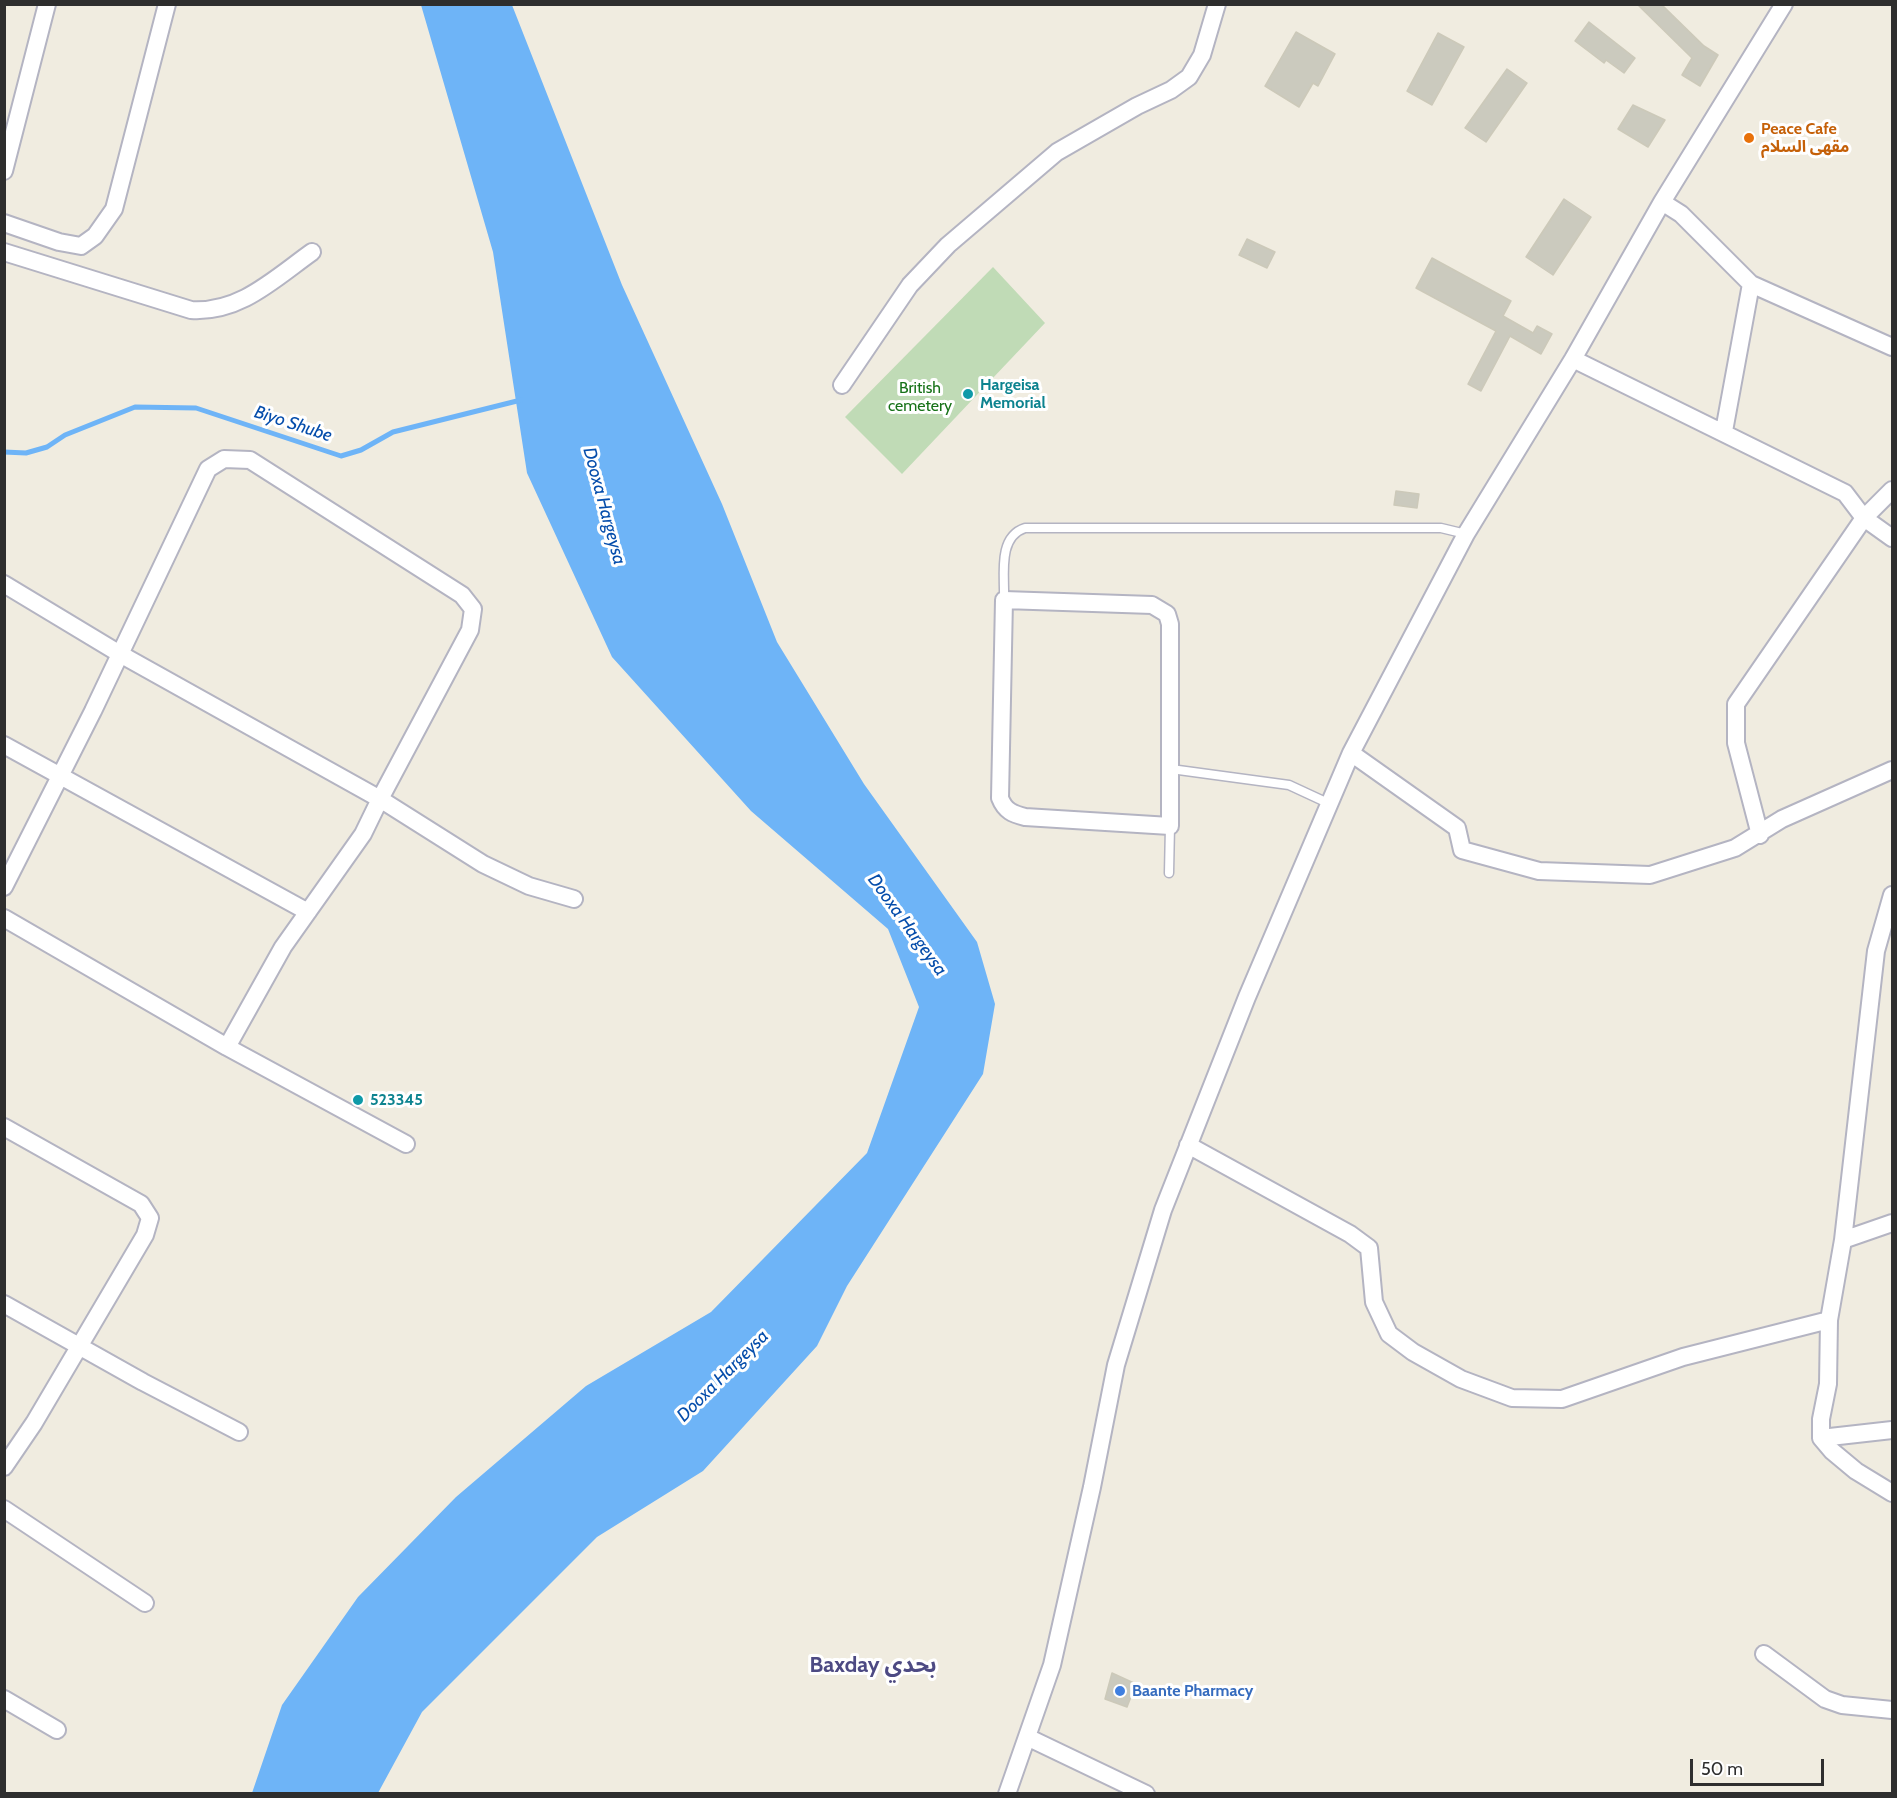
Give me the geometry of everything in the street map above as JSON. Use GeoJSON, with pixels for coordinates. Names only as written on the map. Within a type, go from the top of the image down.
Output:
{"type":"FeatureCollection","features":[{"type":"Feature","properties":{"kind":"street"},"geometry":{"type":"LineString","coordinates":[[4,171],[47,4]]}},
{"type":"Feature","properties":{"kind":"street"},"geometry":{"type":"LineString","coordinates":[[4,223],[59,242],[81,246],[95,236],[114,209],[167,4]]}},
{"type":"Feature","properties":{"kind":"street"},"geometry":{"type":"LineString","coordinates":[[842,385],[910,285],[948,244],[1057,152],[1137,106],[1171,90],[1189,77],[1202,55],[1217,4]]}},
{"type":"Feature","properties":{"kind":"street"},"geometry":{"type":"LineString","coordinates":[[1007,1794],[1052,1665],[1116,1365],[1163,1210],[1247,997],[1351,753],[1466,534],[1573,359],[1662,202],[1784,4]]}},
{"type":"Feature","properties":{"kind":"street"},"geometry":{"type":"LineString","coordinates":[[1662,202],[1681,214],[1751,284],[1893,346]]}},
{"type":"Feature","properties":{"kind":"street"},"geometry":{"type":"LineString","coordinates":[[4,252],[191,310],[212,311],[239,303],[312,252]]}},
{"type":"Feature","properties":{"kind":"street"},"geometry":{"type":"LineString","coordinates":[[1724,431],[1751,284]]}},
{"type":"Feature","properties":{"kind":"street"},"geometry":{"type":"LineString","coordinates":[[1573,359],[1724,431],[1845,493],[1864,519],[1893,538]]}},
{"type":"Feature","properties":{"kind":"street"},"geometry":{"type":"LineString","coordinates":[[4,887],[62,774],[208,469],[224,459],[250,460],[462,595],[473,609],[470,630],[363,834],[283,947],[227,1047]]}},
{"type":"Feature","properties":{"kind":"street"},"geometry":{"type":"LineString","coordinates":[[1760,835],[1736,743],[1736,704],[1864,519],[1893,490]]}},
{"type":"Feature","properties":{"kind":"street"},"geometry":{"type":"LineString","coordinates":[[4,584],[120,654],[380,799],[483,864],[529,886],[574,899]]}},
{"type":"Feature","properties":{"kind":"street"},"geometry":{"type":"LineString","coordinates":[[1004,600],[1152,605],[1167,614],[1170,624],[1170,826],[1026,817],[1012,813],[1004,807],[1000,798],[1004,600]]}},
{"type":"Feature","properties":{"kind":"street"},"geometry":{"type":"LineString","coordinates":[[4,745],[62,774],[308,912]]}},
{"type":"Feature","properties":{"kind":"street"},"geometry":{"type":"LineString","coordinates":[[1351,753],[1458,828],[1462,850],[1539,871],[1650,875],[1707,859],[1760,835],[1782,819],[1893,770]]}},
{"type":"Feature","properties":{"kind":"street"},"geometry":{"type":"LineString","coordinates":[[1893,895],[1876,951],[1843,1240],[1829,1320],[1828,1384],[1821,1419],[1821,1438],[1856,1471],[1893,1494]]}},
{"type":"Feature","properties":{"kind":"street"},"geometry":{"type":"LineString","coordinates":[[4,918],[227,1047],[406,1144]]}},
{"type":"Feature","properties":{"kind":"street"},"geometry":{"type":"LineString","coordinates":[[4,1127],[141,1204],[150,1218],[145,1235],[34,1423],[4,1467]]}},
{"type":"Feature","properties":{"kind":"street"},"geometry":{"type":"LineString","coordinates":[[1188,1145],[1350,1234],[1369,1248],[1374,1302],[1389,1334],[1413,1352],[1461,1379],[1512,1398],[1562,1399],[1683,1357],[1829,1320]]}},
{"type":"Feature","properties":{"kind":"street"},"geometry":{"type":"LineString","coordinates":[[1843,1240],[1893,1223]]}},
{"type":"Feature","properties":{"kind":"street"},"geometry":{"type":"LineString","coordinates":[[4,1304],[239,1432]]}},
{"type":"Feature","properties":{"kind":"street"},"geometry":{"type":"LineString","coordinates":[[1821,1438],[1893,1430]]}},
{"type":"Feature","properties":{"kind":"street"},"geometry":{"type":"LineString","coordinates":[[4,1509],[145,1603]]}},
{"type":"Feature","properties":{"kind":"street"},"geometry":{"type":"LineString","coordinates":[[1764,1654],[1825,1699],[1842,1705],[1893,1710]]}},
{"type":"Feature","properties":{"kind":"street"},"geometry":{"type":"LineString","coordinates":[[4,1699],[57,1730]]}},
{"type":"Feature","properties":{"kind":"street"},"geometry":{"type":"LineString","coordinates":[[1027,1737],[1146,1794]]}},
{"type":"Feature","properties":{"kind":"lane"},"geometry":{"type":"LineString","coordinates":[[1004,600],[1006,551],[1009,538],[1016,531],[1025,528],[1441,528],[1466,534]]}},
{"type":"Feature","properties":{"kind":"lane"},"geometry":{"type":"LineString","coordinates":[[1171,769],[1288,785],[1330,804]]}},
{"type":"Feature","properties":{"kind":"lane"},"geometry":{"type":"LineString","coordinates":[[1169,873],[1170,826]]}},
{"type":"Feature","properties":{"kind":"green space","name":"British cemetery"},"geometry":{"type":"Polygon","coordinates":[[[993,267],[1045,323],[902,474],[845,417],[993,267]]]}},
{"type":"Feature","properties":{"kind":"water","name":"Dooxa Hargeysa"},"geometry":{"type":"Polygon","coordinates":[[[421,5],[512,5],[622,285],[722,504],[777,642],[864,784],[977,942],[995,1004],[983,1074],[847,1286],[817,1346],[703,1471],[597,1537],[422,1712],[378,1793],[252,1793],[282,1705],[358,1597],[456,1497],[586,1386],[711,1312],[867,1153],[919,1007],[888,929],[751,811],[612,657],[527,473],[493,252],[421,5]]]}},
{"type":"Feature","properties":{"kind":"building"},"geometry":{"type":"Polygon","coordinates":[[[1637,4],[1661,4],[1704,46],[1718,55],[1700,86],[1682,75],[1692,58],[1637,4]]]}},
{"type":"Feature","properties":{"kind":"building"},"geometry":{"type":"Polygon","coordinates":[[[1589,22],[1635,58],[1624,73],[1606,60],[1604,63],[1575,41],[1589,22]]]}},
{"type":"Feature","properties":{"kind":"building"},"geometry":{"type":"Polygon","coordinates":[[[1296,32],[1335,54],[1318,86],[1313,83],[1299,107],[1265,86],[1296,32]]]}},
{"type":"Feature","properties":{"kind":"building"},"geometry":{"type":"Polygon","coordinates":[[[1438,33],[1464,47],[1432,105],[1407,91],[1438,33]]]}},
{"type":"Feature","properties":{"kind":"building"},"geometry":{"type":"Polygon","coordinates":[[[1507,69],[1527,83],[1486,142],[1465,128],[1507,69]]]}},
{"type":"Feature","properties":{"kind":"building"},"geometry":{"type":"Polygon","coordinates":[[[1633,105],[1665,120],[1648,147],[1618,129],[1633,105]]]}},
{"type":"Feature","properties":{"kind":"building"},"geometry":{"type":"Polygon","coordinates":[[[1564,199],[1591,217],[1553,275],[1526,257],[1564,199]]]}},
{"type":"Feature","properties":{"kind":"building"},"geometry":{"type":"Polygon","coordinates":[[[1247,239],[1275,252],[1267,268],[1239,255],[1247,239]]]}},
{"type":"Feature","properties":{"kind":"building"},"geometry":{"type":"Polygon","coordinates":[[[1432,258],[1511,301],[1503,316],[1533,333],[1537,326],[1552,334],[1541,354],[1510,336],[1481,391],[1468,384],[1496,331],[1416,288],[1432,258]]]}},
{"type":"Feature","properties":{"kind":"building"},"geometry":{"type":"Polygon","coordinates":[[[1396,491],[1419,494],[1417,508],[1394,505],[1396,491]]]}},
{"type":"Feature","properties":{"kind":"building","name":"Baante Pharmacy"},"geometry":{"type":"Polygon","coordinates":[[[1112,1673],[1136,1684],[1127,1707],[1105,1699],[1112,1673]]]}},
{"type":"Feature","properties":{"kind":"waterway","name":"Biyo Shube"},"geometry":{"type":"LineString","coordinates":[[4,452],[26,453],[47,447],[65,435],[135,407],[196,408],[341,456],[361,450],[393,432],[521,400]]}},
{"type":"Feature","properties":{"kind":"place","name":"Peace Cafe مقهى السلام"},"geometry":{"type":"Point","coordinates":[1749,138]}},
{"type":"Feature","properties":{"kind":"place","name":"Hargeisa Memorial"},"geometry":{"type":"Point","coordinates":[968,394]}},
{"type":"Feature","properties":{"kind":"place","name":"523345"},"geometry":{"type":"Point","coordinates":[358,1100]}},
{"type":"Feature","properties":{"kind":"place","name":"Baante Pharmacy"},"geometry":{"type":"Point","coordinates":[1120,1691]}},
{"type":"Feature","properties":{"kind":"district","name":"Baxday بحدي"},"geometry":{"type":"Point","coordinates":[873,1666]}}]}
